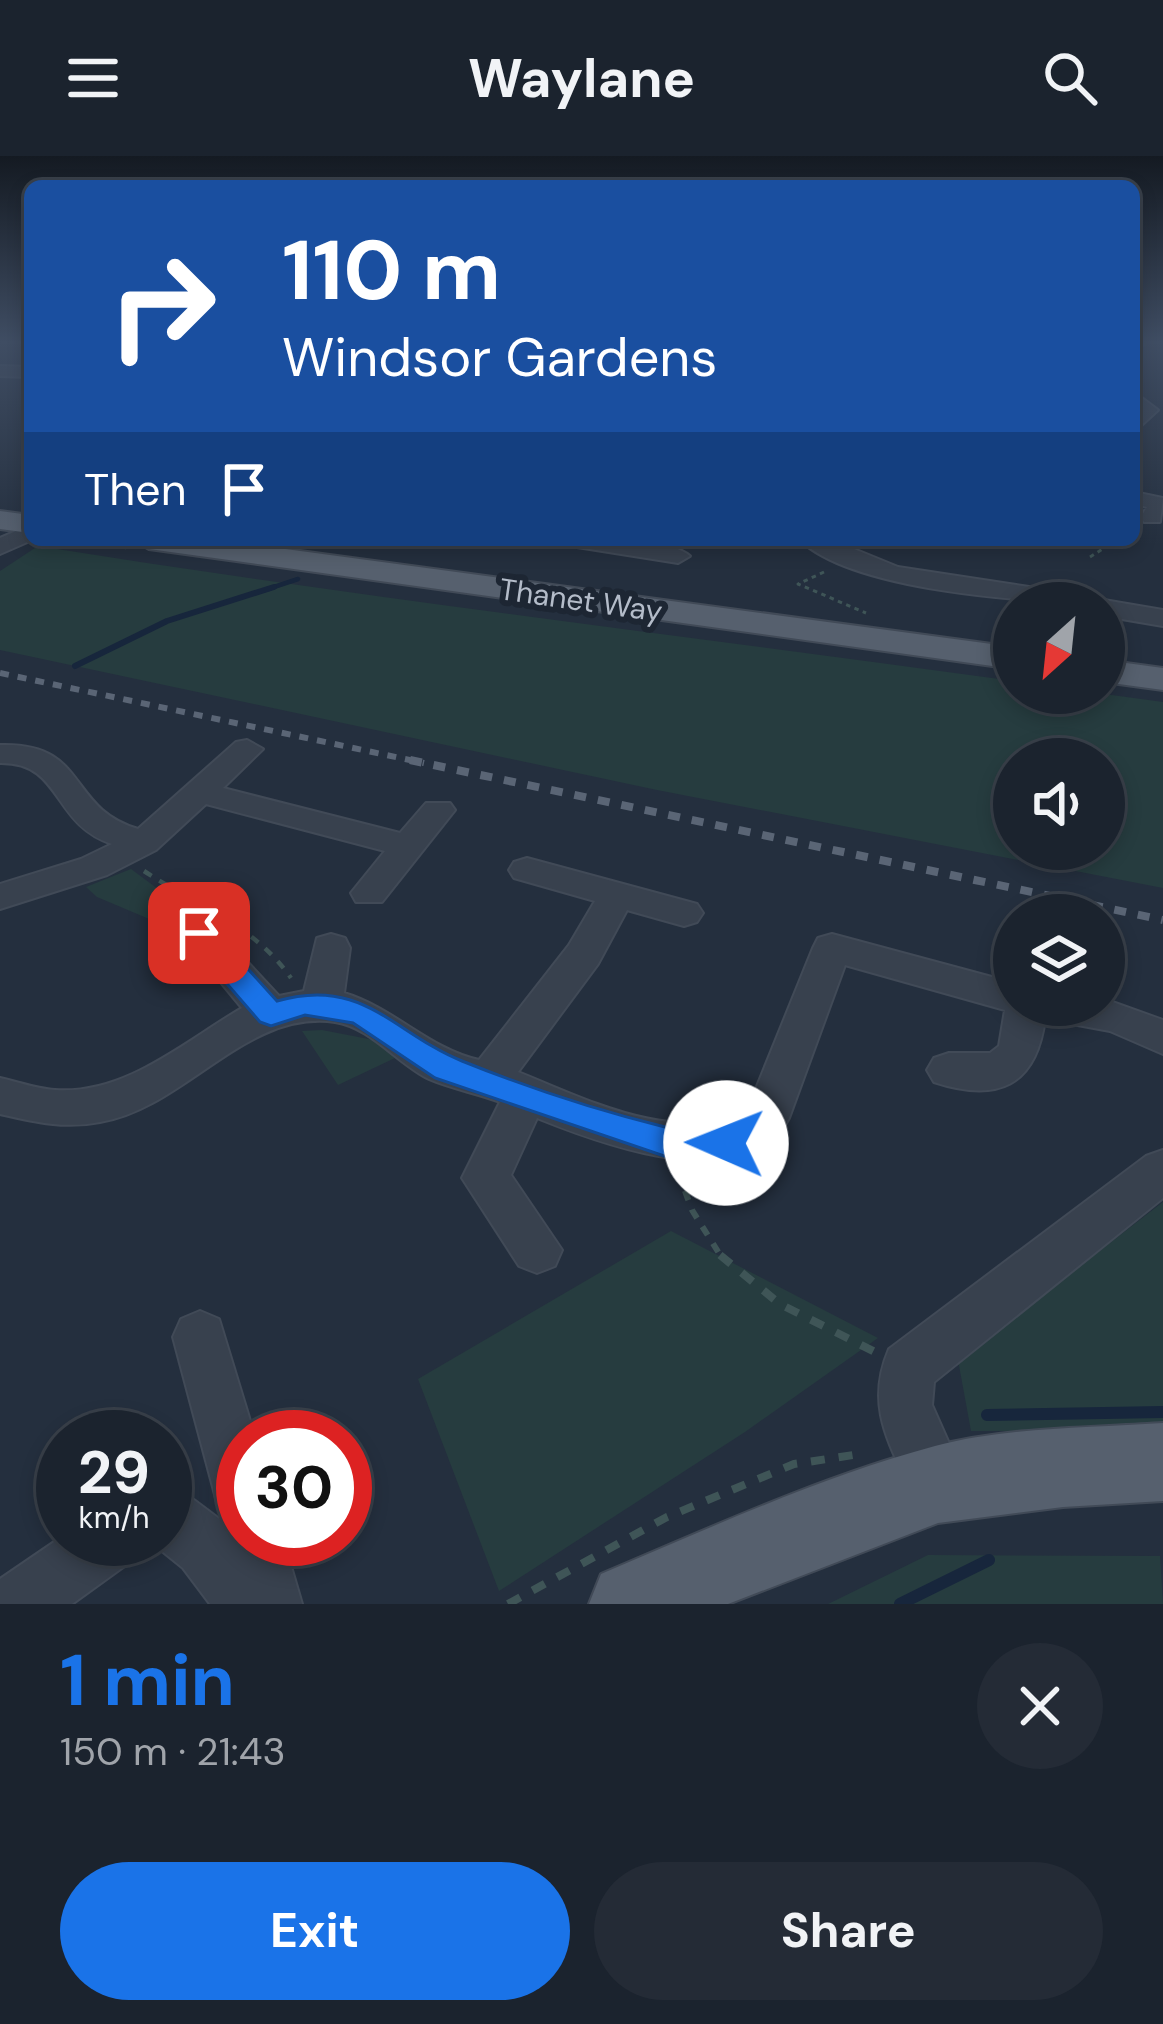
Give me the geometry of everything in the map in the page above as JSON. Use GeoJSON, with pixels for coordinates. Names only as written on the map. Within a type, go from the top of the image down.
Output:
{"type":"FeatureCollection","features":[{"type":"Feature","properties":{"kind":"main road","name":"Thanet Way"},"geometry":{"type":"LineString","coordinates":[[193,546],[993,655]]}},
{"type":"Feature","properties":{"kind":"main road"},"geometry":{"type":"LineString","coordinates":[[1125,674],[1163,679]]}},
{"type":"Feature","properties":{"kind":"main road"},"geometry":{"type":"LineString","coordinates":[[631,1604],[788,1537],[928,1464],[1063,1468],[1163,1462]]}},
{"type":"Feature","properties":{"kind":"street"},"geometry":{"type":"LineString","coordinates":[[1140,499],[1160,504],[1152,517]]}},
{"type":"Feature","properties":{"kind":"street"},"geometry":{"type":"LineString","coordinates":[[622,546],[668,552]]}},
{"type":"Feature","properties":{"kind":"street"},"geometry":{"type":"LineString","coordinates":[[826,546],[893,574],[993,587]]}},
{"type":"Feature","properties":{"kind":"street"},"geometry":{"type":"LineString","coordinates":[[849,556],[868,546]]}},
{"type":"Feature","properties":{"kind":"street"},"geometry":{"type":"LineString","coordinates":[[1125,612],[1163,618]]}},
{"type":"Feature","properties":{"kind":"street"},"geometry":{"type":"LineString","coordinates":[[0,897],[94,867],[144,842],[248,749]]}},
{"type":"Feature","properties":{"kind":"street"},"geometry":{"type":"LineString","coordinates":[[0,754],[26,754],[52,765],[88,819],[144,842]]}},
{"type":"Feature","properties":{"kind":"street"},"geometry":{"type":"LineString","coordinates":[[200,792],[408,846]]}},
{"type":"Feature","properties":{"kind":"street"},"geometry":{"type":"LineString","coordinates":[[369,893],[438,810]]}},
{"type":"Feature","properties":{"kind":"street"},"geometry":{"type":"LineString","coordinates":[[527,870],[684,913]]}},
{"type":"Feature","properties":{"kind":"street"},"geometry":{"type":"LineString","coordinates":[[537,1250],[486,1178],[508,1086],[616,895]]}},
{"type":"Feature","properties":{"kind":"street"},"geometry":{"type":"LineString","coordinates":[[199,933],[271,1014]]}},
{"type":"Feature","properties":{"kind":"street"},"geometry":{"type":"LineString","coordinates":[[0,1096],[26,1106],[76,1108],[131,1097],[271,1014],[322,1004],[360,1012],[447,1069],[670,1143],[726,1143],[753,1132],[767,1118],[832,948],[993,992]]}},
{"type":"Feature","properties":{"kind":"street"},"geometry":{"type":"LineString","coordinates":[[322,1004],[332,949]]}},
{"type":"Feature","properties":{"kind":"street"},"geometry":{"type":"LineString","coordinates":[[1125,1020],[1163,1038]]}},
{"type":"Feature","properties":{"kind":"street"},"geometry":{"type":"LineString","coordinates":[[949,1070],[1000,1070],[1019,1053],[1023,1026]]}},
{"type":"Feature","properties":{"kind":"street"},"geometry":{"type":"LineString","coordinates":[[928,1464],[904,1407],[908,1368],[1163,1170]]}},
{"type":"Feature","properties":{"kind":"street"},"geometry":{"type":"LineString","coordinates":[[200,1337],[219,1410]]}},
{"type":"Feature","properties":{"kind":"street"},"geometry":{"type":"LineString","coordinates":[[192,1536],[205,1546],[248,1604]]}},
{"type":"Feature","properties":{"kind":"street"},"geometry":{"type":"LineString","coordinates":[[17,1604],[73,1566]]}},
{"type":"Feature","properties":{"kind":"street"},"geometry":{"type":"LineString","coordinates":[[260,1566],[270,1604]]}},
{"type":"Feature","properties":{"kind":"path"},"geometry":{"type":"LineString","coordinates":[[1090,557],[1106,546]]}},
{"type":"Feature","properties":{"kind":"path"},"geometry":{"type":"LineString","coordinates":[[849,556],[798,584],[874,616]]}},
{"type":"Feature","properties":{"kind":"path"},"geometry":{"type":"LineString","coordinates":[[670,1143],[686,1201],[707,1243],[730,1272],[785,1308],[908,1368]]}},
{"type":"Feature","properties":{"kind":"path"},"geometry":{"type":"LineString","coordinates":[[508,1604],[667,1517],[794,1464],[928,1464]]}},
{"type":"Feature","properties":{"kind":"green space"},"geometry":{"type":"Polygon","coordinates":[[[38,546],[993,678],[993,714],[1125,714],[1125,697],[1163,702],[1163,888],[1070,870],[1125,870],[1125,738],[993,738],[993,855],[657,790],[0,650],[0,571],[38,546]]]}},
{"type":"Feature","properties":{"kind":"green space"},"geometry":{"type":"Polygon","coordinates":[[[131,869],[162,892],[201,910],[161,924],[97,897],[86,887],[131,869]]]}},
{"type":"Feature","properties":{"kind":"green space"},"geometry":{"type":"Polygon","coordinates":[[[302,1031],[379,1041],[395,1058],[338,1085],[302,1031]]]}},
{"type":"Feature","properties":{"kind":"green space"},"geometry":{"type":"Polygon","coordinates":[[[1163,1202],[1163,1431],[971,1431],[958,1360],[1163,1202]]]}},
{"type":"Feature","properties":{"kind":"green space"},"geometry":{"type":"Polygon","coordinates":[[[671,1231],[878,1338],[745,1432],[499,1591],[418,1379],[671,1231]]]}},
{"type":"Feature","properties":{"kind":"green space"},"geometry":{"type":"Polygon","coordinates":[[[928,1555],[1160,1556],[1163,1604],[828,1604],[928,1555]]]}},
{"type":"Feature","properties":{"kind":"waterway"},"geometry":{"type":"LineString","coordinates":[[274,587],[298,579]]}},
{"type":"Feature","properties":{"kind":"waterway"},"geometry":{"type":"LineString","coordinates":[[75,666],[167,621],[274,587]]}},
{"type":"Feature","properties":{"kind":"waterway"},"geometry":{"type":"LineString","coordinates":[[265,590],[274,587]]}},
{"type":"Feature","properties":{"kind":"waterway"},"geometry":{"type":"LineString","coordinates":[[987,1415],[1163,1412]]}},
{"type":"Feature","properties":{"kind":"waterway"},"geometry":{"type":"LineString","coordinates":[[900,1604],[989,1560]]}},
{"type":"Feature","properties":{"kind":"railway"},"geometry":{"type":"LineString","coordinates":[[0,673],[424,763]]}},
{"type":"Feature","properties":{"kind":"railway"},"geometry":{"type":"LineString","coordinates":[[410,760],[1163,920]]}},
{"type":"Feature","properties":{"kind":"route"},"geometry":{"type":"LineString","coordinates":[[199,933],[271,1014],[305,1004],[360,1012],[447,1069],[489,1079],[670,1143],[726,1143]]}}]}
